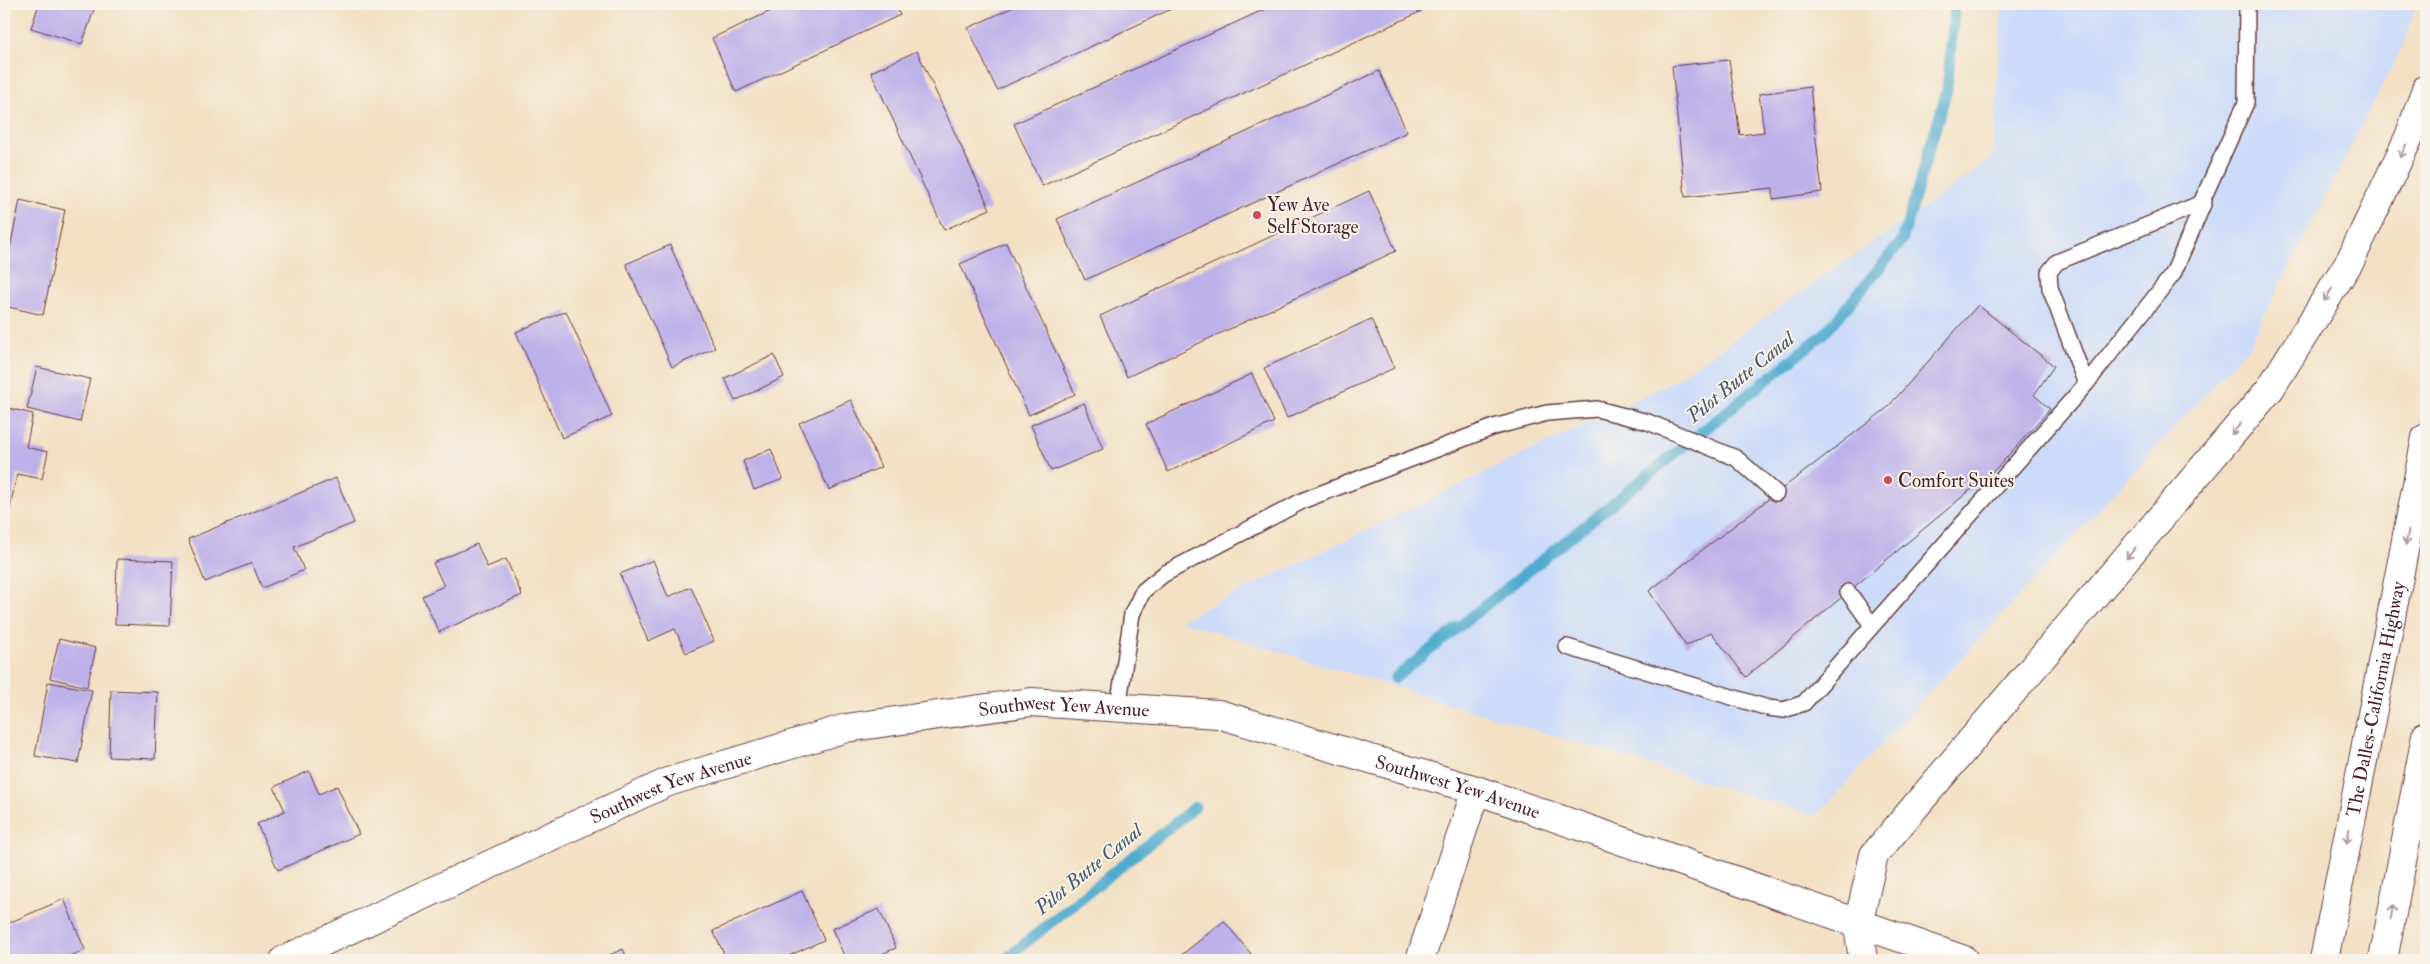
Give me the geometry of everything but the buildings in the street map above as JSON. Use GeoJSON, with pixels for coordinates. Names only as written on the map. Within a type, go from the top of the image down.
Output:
{"type":"FeatureCollection","features":[{"type":"Feature","properties":{"kind":"main road"},"geometry":{"type":"LineString","coordinates":[[1863,960],[1858,925],[1874,855],[2270,389],[2351,259],[2410,137],[2426,89]]}},
{"type":"Feature","properties":{"kind":"main road","name":"The Dalles-California Highway"},"geometry":{"type":"LineString","coordinates":[[2324,960],[2426,438]]}},
{"type":"Feature","properties":{"kind":"main road","name":"Southwest Yew Avenue"},"geometry":{"type":"LineString","coordinates":[[284,960],[668,782],[846,728],[1031,702],[1218,714],[1476,790],[1858,925],[1964,960]]}},
{"type":"Feature","properties":{"kind":"main road"},"geometry":{"type":"LineString","coordinates":[[2383,960],[2426,736]]}},
{"type":"Feature","properties":{"kind":"main road"},"geometry":{"type":"LineString","coordinates":[[1420,960],[1476,790]]}},
{"type":"Feature","properties":{"kind":"lane"},"geometry":{"type":"LineString","coordinates":[[2201,204],[2246,103],[2247,4]]}},
{"type":"Feature","properties":{"kind":"lane"},"geometry":{"type":"LineString","coordinates":[[1567,647],[1768,708],[1784,710],[1804,703],[2086,384],[2173,274],[2204,202],[2057,262],[2049,272],[2050,288],[2086,384]]}},
{"type":"Feature","properties":{"kind":"lane"},"geometry":{"type":"LineString","coordinates":[[1118,708],[1132,614],[1142,592],[1164,574],[1304,500],[1494,427],[1547,413],[1597,409],[1648,422],[1736,458],[1776,493]]}},
{"type":"Feature","properties":{"kind":"lane"},"geometry":{"type":"LineString","coordinates":[[1848,592],[1872,625]]}},
{"type":"Feature","properties":{"kind":"shaded area"},"geometry":{"type":"Polygon","coordinates":[[[2002,4],[2416,4],[2407,38],[2247,349],[1816,816],[1179,621],[1672,382],[1992,159],[2002,4]]]}},
{"type":"Feature","properties":{"kind":"waterway","name":"Pilot Butte Canal"},"geometry":{"type":"LineString","coordinates":[[1395,678],[1825,333],[1902,241],[1947,90],[1955,4]]}},
{"type":"Feature","properties":{"kind":"waterway","name":"Pilot Butte Canal"},"geometry":{"type":"LineString","coordinates":[[1004,960],[1195,807]]}},
{"type":"Feature","properties":{"kind":"place","name":"Yew Ave Self Storage"},"geometry":{"type":"Point","coordinates":[1257,215]}},
{"type":"Feature","properties":{"kind":"place","name":"Comfort Suites"},"geometry":{"type":"Point","coordinates":[1888,480]}}]}
